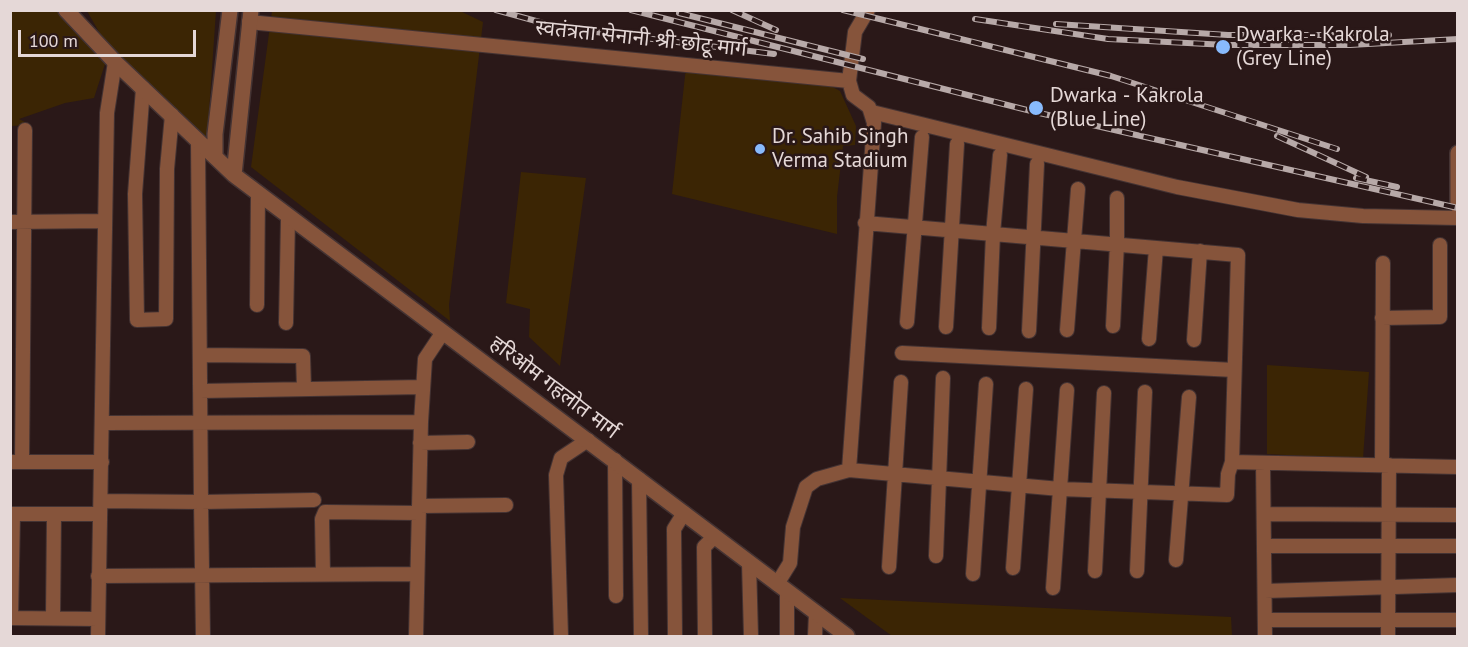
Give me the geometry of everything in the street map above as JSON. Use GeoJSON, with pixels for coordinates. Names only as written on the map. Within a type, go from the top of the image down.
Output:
{"type":"FeatureCollection","features":[{"type":"Feature","properties":{"kind":"street","name":"हरिओम गहलोत मार्ग"},"geometry":{"type":"LineString","coordinates":[[66,10],[115,62],[234,175],[288,218],[615,460],[847,636]]}},
{"type":"Feature","properties":{"kind":"street"},"geometry":{"type":"LineString","coordinates":[[215,157],[215,134],[230,10]]}},
{"type":"Feature","properties":{"kind":"street"},"geometry":{"type":"LineString","coordinates":[[868,10],[855,32],[849,81],[852,95],[872,112],[1178,187],[1298,210],[1363,216],[1458,218]]}},
{"type":"Feature","properties":{"kind":"street"},"geometry":{"type":"LineString","coordinates":[[234,175],[250,16]]}},
{"type":"Feature","properties":{"kind":"street","name":"स्वतंत्रता सेनानी श्री छोटू मार्ग"},"geometry":{"type":"LineString","coordinates":[[250,16],[849,81]]}},
{"type":"Feature","properties":{"kind":"street"},"geometry":{"type":"LineString","coordinates":[[98,636],[104,423],[107,113],[115,62]]}},
{"type":"Feature","properties":{"kind":"street"},"geometry":{"type":"LineString","coordinates":[[143,88],[135,194],[137,320],[166,320],[167,169],[172,115]]}},
{"type":"Feature","properties":{"kind":"street"},"geometry":{"type":"LineString","coordinates":[[849,470],[874,123],[872,112]]}},
{"type":"Feature","properties":{"kind":"street"},"geometry":{"type":"LineString","coordinates":[[25,130],[16,222],[16,462],[102,462]]}},
{"type":"Feature","properties":{"kind":"street"},"geometry":{"type":"LineString","coordinates":[[908,322],[922,137]]}},
{"type":"Feature","properties":{"kind":"street"},"geometry":{"type":"LineString","coordinates":[[198,141],[203,636]]}},
{"type":"Feature","properties":{"kind":"street"},"geometry":{"type":"LineString","coordinates":[[946,327],[957,144]]}},
{"type":"Feature","properties":{"kind":"street"},"geometry":{"type":"LineString","coordinates":[[1458,153],[1458,206]]}},
{"type":"Feature","properties":{"kind":"street"},"geometry":{"type":"LineString","coordinates":[[989,328],[993,234],[1000,155]]}},
{"type":"Feature","properties":{"kind":"street"},"geometry":{"type":"LineString","coordinates":[[1029,331],[1037,164]]}},
{"type":"Feature","properties":{"kind":"street"},"geometry":{"type":"LineString","coordinates":[[1067,330],[1078,189]]}},
{"type":"Feature","properties":{"kind":"street"},"geometry":{"type":"LineString","coordinates":[[257,305],[258,193]]}},
{"type":"Feature","properties":{"kind":"street"},"geometry":{"type":"LineString","coordinates":[[1113,326],[1117,198]]}},
{"type":"Feature","properties":{"kind":"street"},"geometry":{"type":"LineString","coordinates":[[286,323],[288,218]]}},
{"type":"Feature","properties":{"kind":"street"},"geometry":{"type":"LineString","coordinates":[[16,222],[105,221]]}},
{"type":"Feature","properties":{"kind":"street"},"geometry":{"type":"LineString","coordinates":[[787,636],[782,588],[790,563],[793,527],[806,487],[817,479],[849,470],[1101,492],[1180,492],[1227,495],[1228,474],[1232,462],[1238,255],[865,223]]}},
{"type":"Feature","properties":{"kind":"street"},"geometry":{"type":"LineString","coordinates":[[1383,318],[1440,317],[1440,245]]}},
{"type":"Feature","properties":{"kind":"street"},"geometry":{"type":"LineString","coordinates":[[1149,339],[1156,248]]}},
{"type":"Feature","properties":{"kind":"street"},"geometry":{"type":"LineString","coordinates":[[1194,340],[1200,251]]}},
{"type":"Feature","properties":{"kind":"street"},"geometry":{"type":"LineString","coordinates":[[1383,263],[1385,465],[1389,515],[1388,636]]}},
{"type":"Feature","properties":{"kind":"street"},"geometry":{"type":"LineString","coordinates":[[416,636],[424,359],[443,332]]}},
{"type":"Feature","properties":{"kind":"street"},"geometry":{"type":"LineString","coordinates":[[902,353],[1234,370]]}},
{"type":"Feature","properties":{"kind":"street"},"geometry":{"type":"LineString","coordinates":[[200,355],[303,356],[304,388]]}},
{"type":"Feature","properties":{"kind":"street"},"geometry":{"type":"LineString","coordinates":[[936,556],[941,479],[943,378]]}},
{"type":"Feature","properties":{"kind":"street"},"geometry":{"type":"LineString","coordinates":[[889,567],[897,474],[901,382]]}},
{"type":"Feature","properties":{"kind":"street"},"geometry":{"type":"LineString","coordinates":[[973,574],[986,384]]}},
{"type":"Feature","properties":{"kind":"street"},"geometry":{"type":"LineString","coordinates":[[200,391],[422,387]]}},
{"type":"Feature","properties":{"kind":"street"},"geometry":{"type":"LineString","coordinates":[[1013,568],[1026,389]]}},
{"type":"Feature","properties":{"kind":"street"},"geometry":{"type":"LineString","coordinates":[[1053,588],[1067,390]]}},
{"type":"Feature","properties":{"kind":"street"},"geometry":{"type":"LineString","coordinates":[[1137,571],[1145,392]]}},
{"type":"Feature","properties":{"kind":"street"},"geometry":{"type":"LineString","coordinates":[[1095,572],[1101,492],[1104,393]]}},
{"type":"Feature","properties":{"kind":"street"},"geometry":{"type":"LineString","coordinates":[[1176,560],[1189,397]]}},
{"type":"Feature","properties":{"kind":"street"},"geometry":{"type":"LineString","coordinates":[[104,423],[421,422]]}},
{"type":"Feature","properties":{"kind":"street"},"geometry":{"type":"LineString","coordinates":[[561,636],[556,475],[561,458],[588,440]]}},
{"type":"Feature","properties":{"kind":"street"},"geometry":{"type":"LineString","coordinates":[[420,443],[468,442]]}},
{"type":"Feature","properties":{"kind":"street"},"geometry":{"type":"LineString","coordinates":[[615,460],[616,596]]}},
{"type":"Feature","properties":{"kind":"street"},"geometry":{"type":"LineString","coordinates":[[1232,462],[1458,466]]}},
{"type":"Feature","properties":{"kind":"street"},"geometry":{"type":"LineString","coordinates":[[1263,463],[1265,636]]}},
{"type":"Feature","properties":{"kind":"street"},"geometry":{"type":"LineString","coordinates":[[639,479],[641,636]]}},
{"type":"Feature","properties":{"kind":"street"},"geometry":{"type":"LineString","coordinates":[[98,619],[11,618],[12,514],[54,514],[100,507],[201,502],[314,500]]}},
{"type":"Feature","properties":{"kind":"street"},"geometry":{"type":"LineString","coordinates":[[323,574],[322,519],[325,512],[506,505]]}},
{"type":"Feature","properties":{"kind":"street"},"geometry":{"type":"LineString","coordinates":[[675,636],[674,529],[684,513]]}},
{"type":"Feature","properties":{"kind":"street"},"geometry":{"type":"LineString","coordinates":[[53,618],[54,514]]}},
{"type":"Feature","properties":{"kind":"street"},"geometry":{"type":"LineString","coordinates":[[1264,514],[1458,515]]}},
{"type":"Feature","properties":{"kind":"street"},"geometry":{"type":"LineString","coordinates":[[705,636],[704,547],[714,537]]}},
{"type":"Feature","properties":{"kind":"street"},"geometry":{"type":"LineString","coordinates":[[1264,546],[1458,546]]}},
{"type":"Feature","properties":{"kind":"street"},"geometry":{"type":"LineString","coordinates":[[749,563],[751,636]]}},
{"type":"Feature","properties":{"kind":"street"},"geometry":{"type":"LineString","coordinates":[[98,576],[417,574]]}},
{"type":"Feature","properties":{"kind":"street"},"geometry":{"type":"LineString","coordinates":[[1264,591],[1458,585]]}},
{"type":"Feature","properties":{"kind":"street"},"geometry":{"type":"LineString","coordinates":[[815,636],[816,613]]}},
{"type":"Feature","properties":{"kind":"street"},"geometry":{"type":"LineString","coordinates":[[1265,620],[1458,620]]}},
{"type":"Feature","properties":{"kind":"shaded area"},"geometry":{"type":"Polygon","coordinates":[[[10,11],[60,11],[67,24],[105,64],[94,98],[65,103],[19,119],[31,125],[11,126],[10,11]]]}},
{"type":"Feature","properties":{"kind":"shaded area"},"geometry":{"type":"Polygon","coordinates":[[[87,11],[216,11],[207,140],[106,44],[87,11]]]}},
{"type":"Feature","properties":{"kind":"shaded area"},"geometry":{"type":"Polygon","coordinates":[[[272,11],[460,11],[483,22],[449,305],[450,321],[251,167],[272,11]]]}},
{"type":"Feature","properties":{"kind":"shaded area","name":"Dr. Sahib Singh Verma Stadium"},"geometry":{"type":"Polygon","coordinates":[[[686,67],[825,83],[840,91],[856,126],[855,145],[843,146],[837,197],[837,234],[672,194],[686,67]]]}},
{"type":"Feature","properties":{"kind":"shaded area"},"geometry":{"type":"Polygon","coordinates":[[[521,172],[586,178],[560,366],[529,337],[530,309],[506,303],[521,172]]]}},
{"type":"Feature","properties":{"kind":"shaded area"},"geometry":{"type":"Polygon","coordinates":[[[1267,365],[1369,372],[1363,459],[1267,454],[1267,365]]]}},
{"type":"Feature","properties":{"kind":"shaded area"},"geometry":{"type":"Polygon","coordinates":[[[840,598],[1231,617],[1232,636],[892,636],[840,598]]]}},
{"type":"Feature","properties":{"kind":"railway"},"geometry":{"type":"LineString","coordinates":[[496,10],[547,24],[596,32],[774,54]]}},
{"type":"Feature","properties":{"kind":"railway"},"geometry":{"type":"LineString","coordinates":[[631,10],[1035,112],[1458,208]]}},
{"type":"Feature","properties":{"kind":"railway"},"geometry":{"type":"LineString","coordinates":[[732,10],[776,30]]}},
{"type":"Feature","properties":{"kind":"railway"},"geometry":{"type":"LineString","coordinates":[[843,10],[1111,76],[1337,149]]}},
{"type":"Feature","properties":{"kind":"railway"},"geometry":{"type":"LineString","coordinates":[[679,13],[863,59]]}},
{"type":"Feature","properties":{"kind":"railway"},"geometry":{"type":"LineString","coordinates":[[975,19],[1108,39],[1227,45],[1350,45],[1458,39]]}},
{"type":"Feature","properties":{"kind":"railway"},"geometry":{"type":"LineString","coordinates":[[1056,24],[1228,35],[1389,35]]}},
{"type":"Feature","properties":{"kind":"railway"},"geometry":{"type":"LineString","coordinates":[[1277,136],[1366,177]]}},
{"type":"Feature","properties":{"kind":"railway"},"geometry":{"type":"LineString","coordinates":[[1356,178],[1397,187]]}},
{"type":"Feature","properties":{"kind":"place","name":"Dwarka - Kakrola (Grey Line)"},"geometry":{"type":"Point","coordinates":[1223,47]}},
{"type":"Feature","properties":{"kind":"place","name":"Dwarka - Kakrola (Blue Line)"},"geometry":{"type":"Point","coordinates":[1036,108]}},
{"type":"Feature","properties":{"kind":"place","name":"Dr. Sahib Singh Verma Stadium"},"geometry":{"type":"Point","coordinates":[760,149]}}]}
